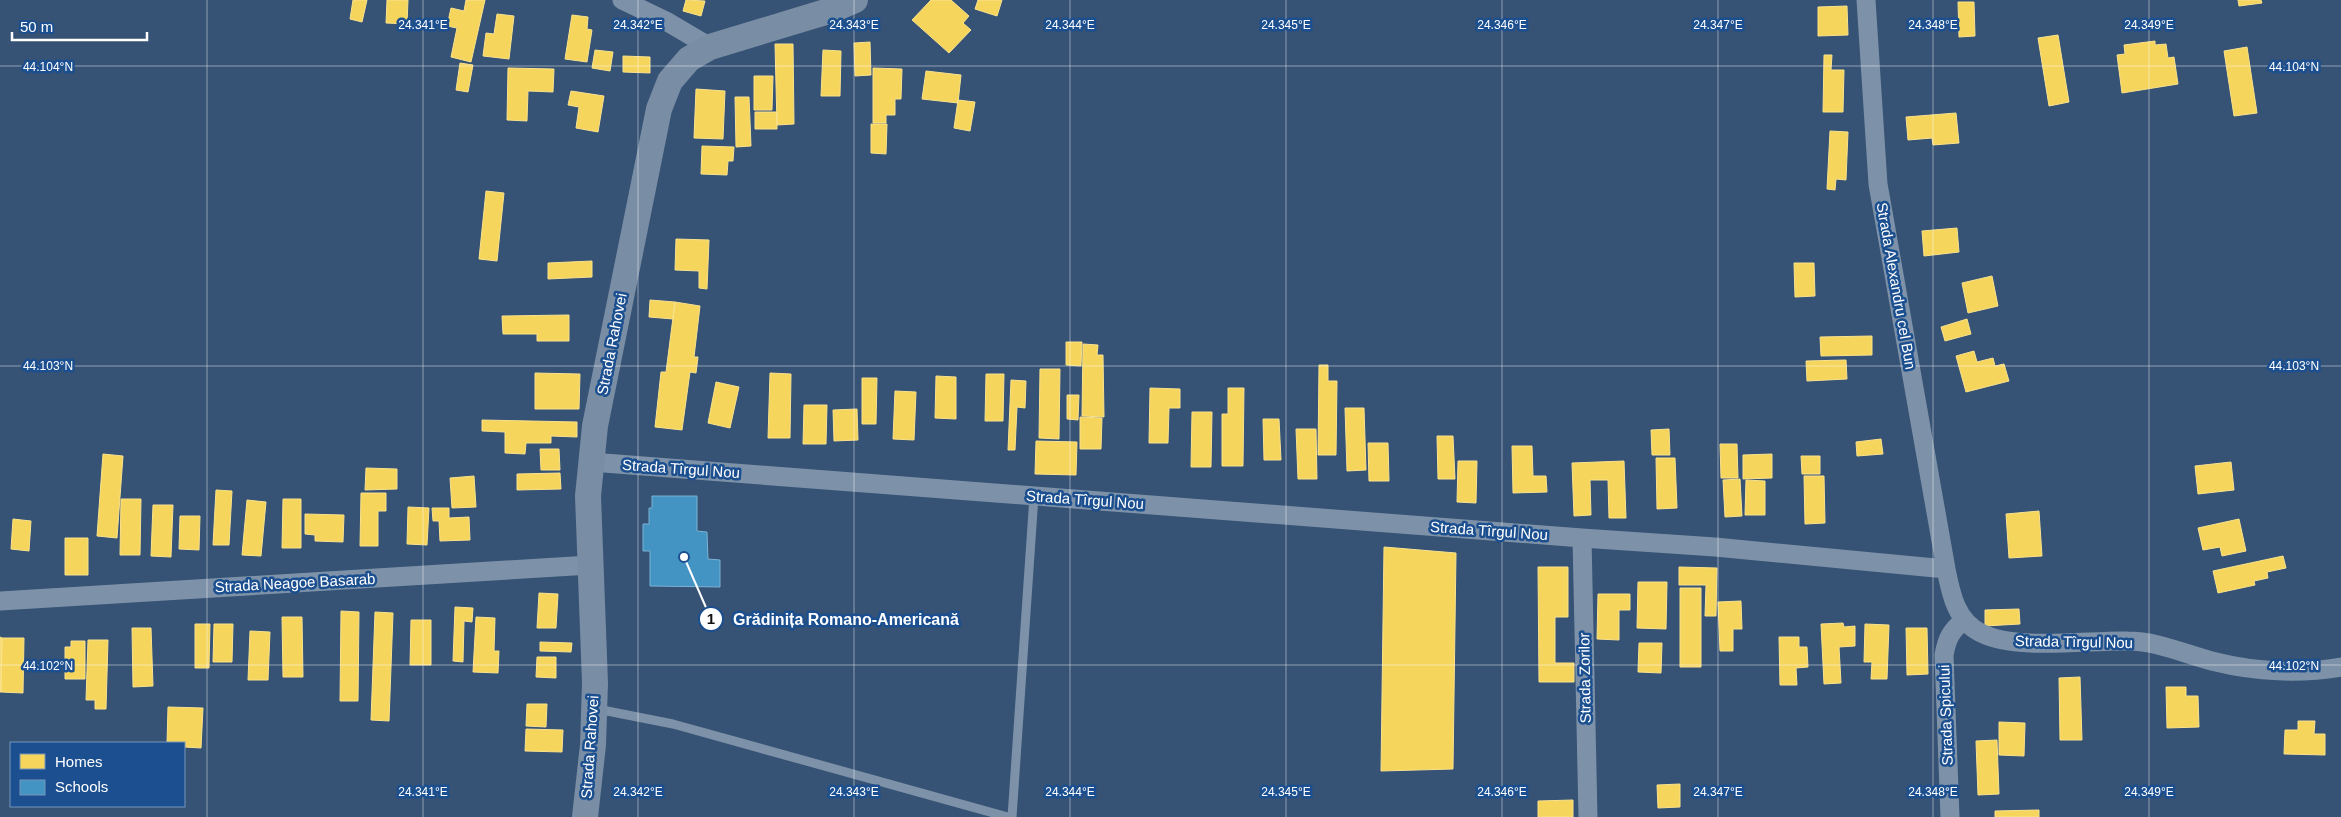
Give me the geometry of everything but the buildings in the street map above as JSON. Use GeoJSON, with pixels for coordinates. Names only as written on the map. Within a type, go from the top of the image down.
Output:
{"type":"FeatureCollection","features":[{"type":"Feature","properties":{"kind":"main road","name":"Strada Rahovei"},"geometry":{"type":"LineString","coordinates":[[585,817],[593,745],[594,709],[595,645],[588,496],[591,462],[595,426],[659,110],[670,81],[689,60],[710,47],[832,10],[855,0]]}},
{"type":"Feature","properties":{"kind":"street"},"geometry":{"type":"LineString","coordinates":[[622,0],[666,21],[710,47]]}},
{"type":"Feature","properties":{"kind":"street","name":"Strada Alexandru cel Bun"},"geometry":{"type":"LineString","coordinates":[[1866,0],[1878,184],[1946,569]]}},
{"type":"Feature","properties":{"kind":"street","name":"Strada Tîrgul Nou"},"geometry":{"type":"LineString","coordinates":[[591,462],[1715,547],[1946,569],[1953,602],[1964,620],[1979,632],[1995,639],[2020,642],[2130,641],[2160,646],[2218,663],[2275,671],[2341,667]]}},
{"type":"Feature","properties":{"kind":"street","name":"Strada Zorilor"},"geometry":{"type":"LineString","coordinates":[[1582,538],[1588,817]]}},
{"type":"Feature","properties":{"kind":"street","name":"Strada Neagoe Basarab"},"geometry":{"type":"LineString","coordinates":[[0,601],[590,565]]}},
{"type":"Feature","properties":{"kind":"street","name":"Strada Spicului"},"geometry":{"type":"LineString","coordinates":[[1950,817],[1944,655],[1947,638],[1954,628],[1964,620]]}},
{"type":"Feature","properties":{"kind":"lane"},"geometry":{"type":"LineString","coordinates":[[1012,817],[1034,496]]}},
{"type":"Feature","properties":{"kind":"lane"},"geometry":{"type":"LineString","coordinates":[[594,709],[673,724],[1008,817]]}},
{"type":"Feature","properties":{"kind":"place","name":"Grădinița Romano-Americană"},"geometry":{"type":"Point","coordinates":[684,557]}}]}
